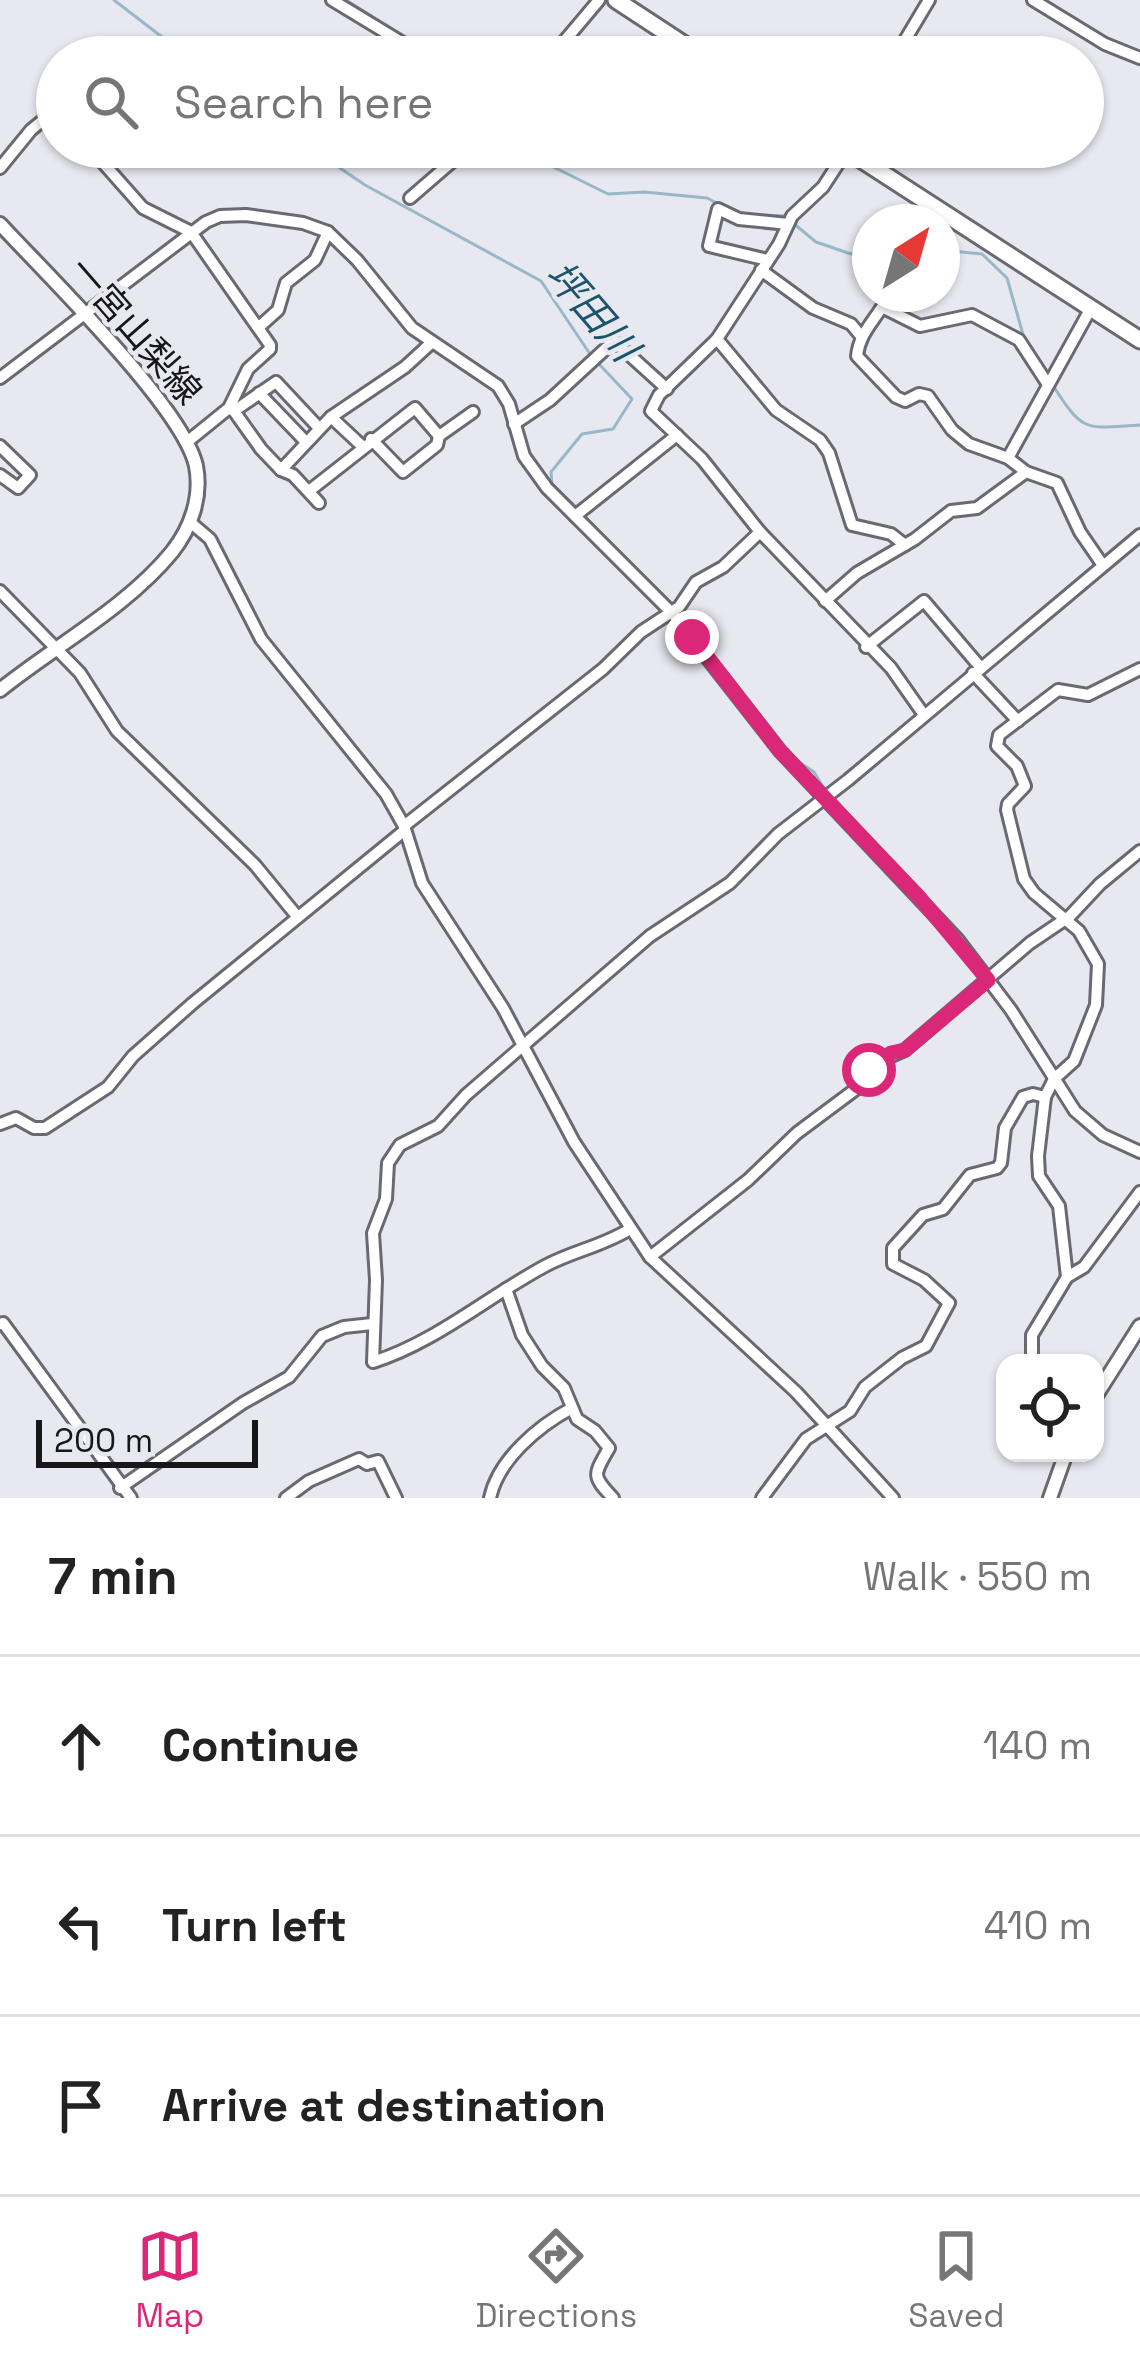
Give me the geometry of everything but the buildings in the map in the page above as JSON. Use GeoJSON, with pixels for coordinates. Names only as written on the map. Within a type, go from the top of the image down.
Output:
{"type":"FeatureCollection","features":[{"type":"Feature","properties":{"kind":"highway"},"geometry":{"type":"LineString","coordinates":[[616,0],[671,36]]}},
{"type":"Feature","properties":{"kind":"highway"},"geometry":{"type":"LineString","coordinates":[[874,168],[1140,340]]}},
{"type":"Feature","properties":{"kind":"main road","name":"一宮山梨線"},"geometry":{"type":"LineString","coordinates":[[0,224],[173,419],[187,442],[198,486],[190,522]]}},
{"type":"Feature","properties":{"kind":"main road"},"geometry":{"type":"LineString","coordinates":[[0,690],[158,567],[190,522]]}},
{"type":"Feature","properties":{"kind":"main road"},"geometry":{"type":"LineString","coordinates":[[1104,1383],[1140,1326]]}},
{"type":"Feature","properties":{"kind":"main road"},"geometry":{"type":"LineString","coordinates":[[1050,1498],[1061,1462]]}},
{"type":"Feature","properties":{"kind":"street"},"geometry":{"type":"LineString","coordinates":[[332,0],[391,36]]}},
{"type":"Feature","properties":{"kind":"street"},"geometry":{"type":"LineString","coordinates":[[569,36],[599,0]]}},
{"type":"Feature","properties":{"kind":"street"},"geometry":{"type":"LineString","coordinates":[[908,36],[929,0]]}},
{"type":"Feature","properties":{"kind":"street"},"geometry":{"type":"LineString","coordinates":[[1033,0],[1092,36]]}},
{"type":"Feature","properties":{"kind":"street"},"geometry":{"type":"LineString","coordinates":[[1104,43],[1140,58]]}},
{"type":"Feature","properties":{"kind":"street"},"geometry":{"type":"LineString","coordinates":[[0,168],[36,126]]}},
{"type":"Feature","properties":{"kind":"street"},"geometry":{"type":"LineString","coordinates":[[108,168],[143,208],[191,232],[259,327],[270,349],[248,369],[232,410]]}},
{"type":"Feature","properties":{"kind":"street"},"geometry":{"type":"LineString","coordinates":[[410,198],[445,168]]}},
{"type":"Feature","properties":{"kind":"street"},"geometry":{"type":"LineString","coordinates":[[834,168],[823,187],[790,220],[717,339],[651,411],[701,459],[760,532],[866,647],[891,668],[925,715]]}},
{"type":"Feature","properties":{"kind":"street"},"geometry":{"type":"LineString","coordinates":[[790,220],[739,219],[718,209],[709,246],[765,265],[813,308],[851,324],[860,336]]}},
{"type":"Feature","properties":{"kind":"street"},"geometry":{"type":"LineString","coordinates":[[0,378],[206,222],[233,214],[303,223],[328,232],[412,328],[498,386],[533,472],[675,610],[744,708],[958,940],[1089,1125],[1140,1152]]}},
{"type":"Feature","properties":{"kind":"street"},"geometry":{"type":"LineString","coordinates":[[259,327],[278,310],[286,283],[315,260],[328,232]]}},
{"type":"Feature","properties":{"kind":"street"},"geometry":{"type":"LineString","coordinates":[[1049,380],[1019,340],[997,324],[972,315],[920,326],[882,307],[860,336],[857,356],[896,398],[928,396],[960,437],[1057,483],[1080,532],[1102,564]]}},
{"type":"Feature","properties":{"kind":"street"},"geometry":{"type":"LineString","coordinates":[[1008,458],[1091,308]]}},
{"type":"Feature","properties":{"kind":"street"},"geometry":{"type":"LineString","coordinates":[[717,339],[776,410],[820,440],[829,453],[852,525],[891,534],[905,545]]}},
{"type":"Feature","properties":{"kind":"street"},"geometry":{"type":"LineString","coordinates":[[514,424],[550,400],[614,341],[667,389]]}},
{"type":"Feature","properties":{"kind":"street"},"geometry":{"type":"LineString","coordinates":[[280,470],[331,416],[405,367],[430,344]]}},
{"type":"Feature","properties":{"kind":"street"},"geometry":{"type":"LineString","coordinates":[[187,442],[276,382],[319,428]]}},
{"type":"Feature","properties":{"kind":"street"},"geometry":{"type":"LineString","coordinates":[[260,393],[306,442]]}},
{"type":"Feature","properties":{"kind":"street"},"geometry":{"type":"LineString","coordinates":[[308,491],[416,407],[439,436]]}},
{"type":"Feature","properties":{"kind":"street"},"geometry":{"type":"LineString","coordinates":[[232,410],[280,470],[293,475],[319,503]]}},
{"type":"Feature","properties":{"kind":"street"},"geometry":{"type":"LineString","coordinates":[[331,416],[403,472],[437,445],[439,436],[473,412]]}},
{"type":"Feature","properties":{"kind":"street"},"geometry":{"type":"LineString","coordinates":[[575,516],[677,435]]}},
{"type":"Feature","properties":{"kind":"street"},"geometry":{"type":"LineString","coordinates":[[0,446],[30,475],[18,488],[0,475]]}},
{"type":"Feature","properties":{"kind":"street"},"geometry":{"type":"LineString","coordinates":[[825,601],[857,573],[951,511],[977,508],[1026,472]]}},
{"type":"Feature","properties":{"kind":"street"},"geometry":{"type":"LineString","coordinates":[[190,522],[210,538],[261,639],[371,775],[404,828],[422,883],[525,1045],[574,1142],[650,1257],[796,1392],[893,1498]]}},
{"type":"Feature","properties":{"kind":"street"},"geometry":{"type":"LineString","coordinates":[[0,1124],[16,1118],[45,1128],[108,1087],[133,1056],[296,915],[603,670],[640,632],[675,610],[696,582],[723,566],[760,532]]}},
{"type":"Feature","properties":{"kind":"street"},"geometry":{"type":"LineString","coordinates":[[630,1228],[610,1241],[547,1265],[412,1347],[373,1362],[374,1232],[386,1199],[391,1157],[406,1140],[442,1122],[466,1095],[650,935],[730,883],[778,834],[1140,535]]}},
{"type":"Feature","properties":{"kind":"street"},"geometry":{"type":"LineString","coordinates":[[0,591],[57,646],[88,683],[118,731],[255,865],[296,915]]}},
{"type":"Feature","properties":{"kind":"street"},"geometry":{"type":"LineString","coordinates":[[866,647],[924,601],[1018,721]]}},
{"type":"Feature","properties":{"kind":"street"},"geometry":{"type":"LineString","coordinates":[[1066,1277],[1059,1206],[1039,1175],[1045,1097],[1054,1079],[1074,1060],[1096,1005],[1097,964],[1091,946],[1034,893],[1021,869],[1007,810],[1025,786],[1024,777],[997,746],[999,735],[1058,690],[1088,695],[1140,669]]}},
{"type":"Feature","properties":{"kind":"street"},"geometry":{"type":"LineString","coordinates":[[650,1257],[860,1086],[876,1063],[905,1050],[1030,943],[1065,920],[1140,851]]}},
{"type":"Feature","properties":{"kind":"street"},"geometry":{"type":"LineString","coordinates":[[762,1498],[806,1439],[850,1411],[865,1387],[902,1358],[926,1346],[949,1303],[924,1280],[892,1264],[893,1248],[923,1215],[944,1209],[970,1175],[997,1168],[1005,1128],[1023,1097],[1045,1097]]}},
{"type":"Feature","properties":{"kind":"street"},"geometry":{"type":"LineString","coordinates":[[1031,1354],[1032,1335],[1066,1277],[1084,1267],[1140,1192]]}},
{"type":"Feature","properties":{"kind":"street"},"geometry":{"type":"LineString","coordinates":[[506,1289],[522,1335],[564,1388],[577,1419],[608,1448],[595,1474],[613,1498]]}},
{"type":"Feature","properties":{"kind":"street"},"geometry":{"type":"LineString","coordinates":[[0,1324],[131,1498]]}},
{"type":"Feature","properties":{"kind":"street"},"geometry":{"type":"LineString","coordinates":[[120,1488],[289,1377],[322,1336],[344,1327],[372,1324]]}},
{"type":"Feature","properties":{"kind":"street"},"geometry":{"type":"LineString","coordinates":[[490,1498],[511,1459],[541,1425],[572,1408]]}},
{"type":"Feature","properties":{"kind":"street"},"geometry":{"type":"LineString","coordinates":[[286,1498],[309,1481],[358,1460],[378,1461],[396,1498]]}},
{"type":"Feature","properties":{"kind":"waterway","name":"坪田川"},"geometry":{"type":"LineString","coordinates":[[114,0],[161,36]]}},
{"type":"Feature","properties":{"kind":"waterway"},"geometry":{"type":"LineString","coordinates":[[346,0],[403,36]]}},
{"type":"Feature","properties":{"kind":"waterway","name":"坪田川"},"geometry":{"type":"LineString","coordinates":[[340,168],[541,281],[592,357]]}},
{"type":"Feature","properties":{"kind":"waterway"},"geometry":{"type":"LineString","coordinates":[[555,168],[608,194],[707,198],[722,206]]}},
{"type":"Feature","properties":{"kind":"waterway"},"geometry":{"type":"LineString","coordinates":[[741,214],[785,216]]}},
{"type":"Feature","properties":{"kind":"waterway"},"geometry":{"type":"LineString","coordinates":[[793,223],[816,242],[852,254]]}},
{"type":"Feature","properties":{"kind":"waterway"},"geometry":{"type":"LineString","coordinates":[[960,252],[982,254],[1007,278],[1024,338]]}},
{"type":"Feature","properties":{"kind":"waterway","name":"坪田川"},"geometry":{"type":"LineString","coordinates":[[576,507],[552,484],[551,472],[582,434],[613,429],[632,399],[599,364]]}},
{"type":"Feature","properties":{"kind":"waterway"},"geometry":{"type":"LineString","coordinates":[[1054,387],[1072,413],[1088,425],[1140,425]]}},
{"type":"Feature","properties":{"kind":"waterway","name":"坪田川"},"geometry":{"type":"LineString","coordinates":[[585,517],[671,604]]}},
{"type":"Feature","properties":{"kind":"waterway","name":"坪田川"},"geometry":{"type":"LineString","coordinates":[[678,610],[716,660]]}},
{"type":"Feature","properties":{"kind":"waterway","name":"坪田川"},"geometry":{"type":"LineString","coordinates":[[793,758],[814,772],[825,790]]}},
{"type":"Feature","properties":{"kind":"waterway","name":"坪田川"},"geometry":{"type":"LineString","coordinates":[[834,799],[951,925]]}},
{"type":"Feature","properties":{"kind":"waterway","name":"坪田川"},"geometry":{"type":"LineString","coordinates":[[969,946],[987,967]]}},
{"type":"Feature","properties":{"kind":"route"},"geometry":{"type":"LineString","coordinates":[[692,637],[780,751],[919,897],[988,980],[905,1050],[891,1053],[869,1070]]}}]}
